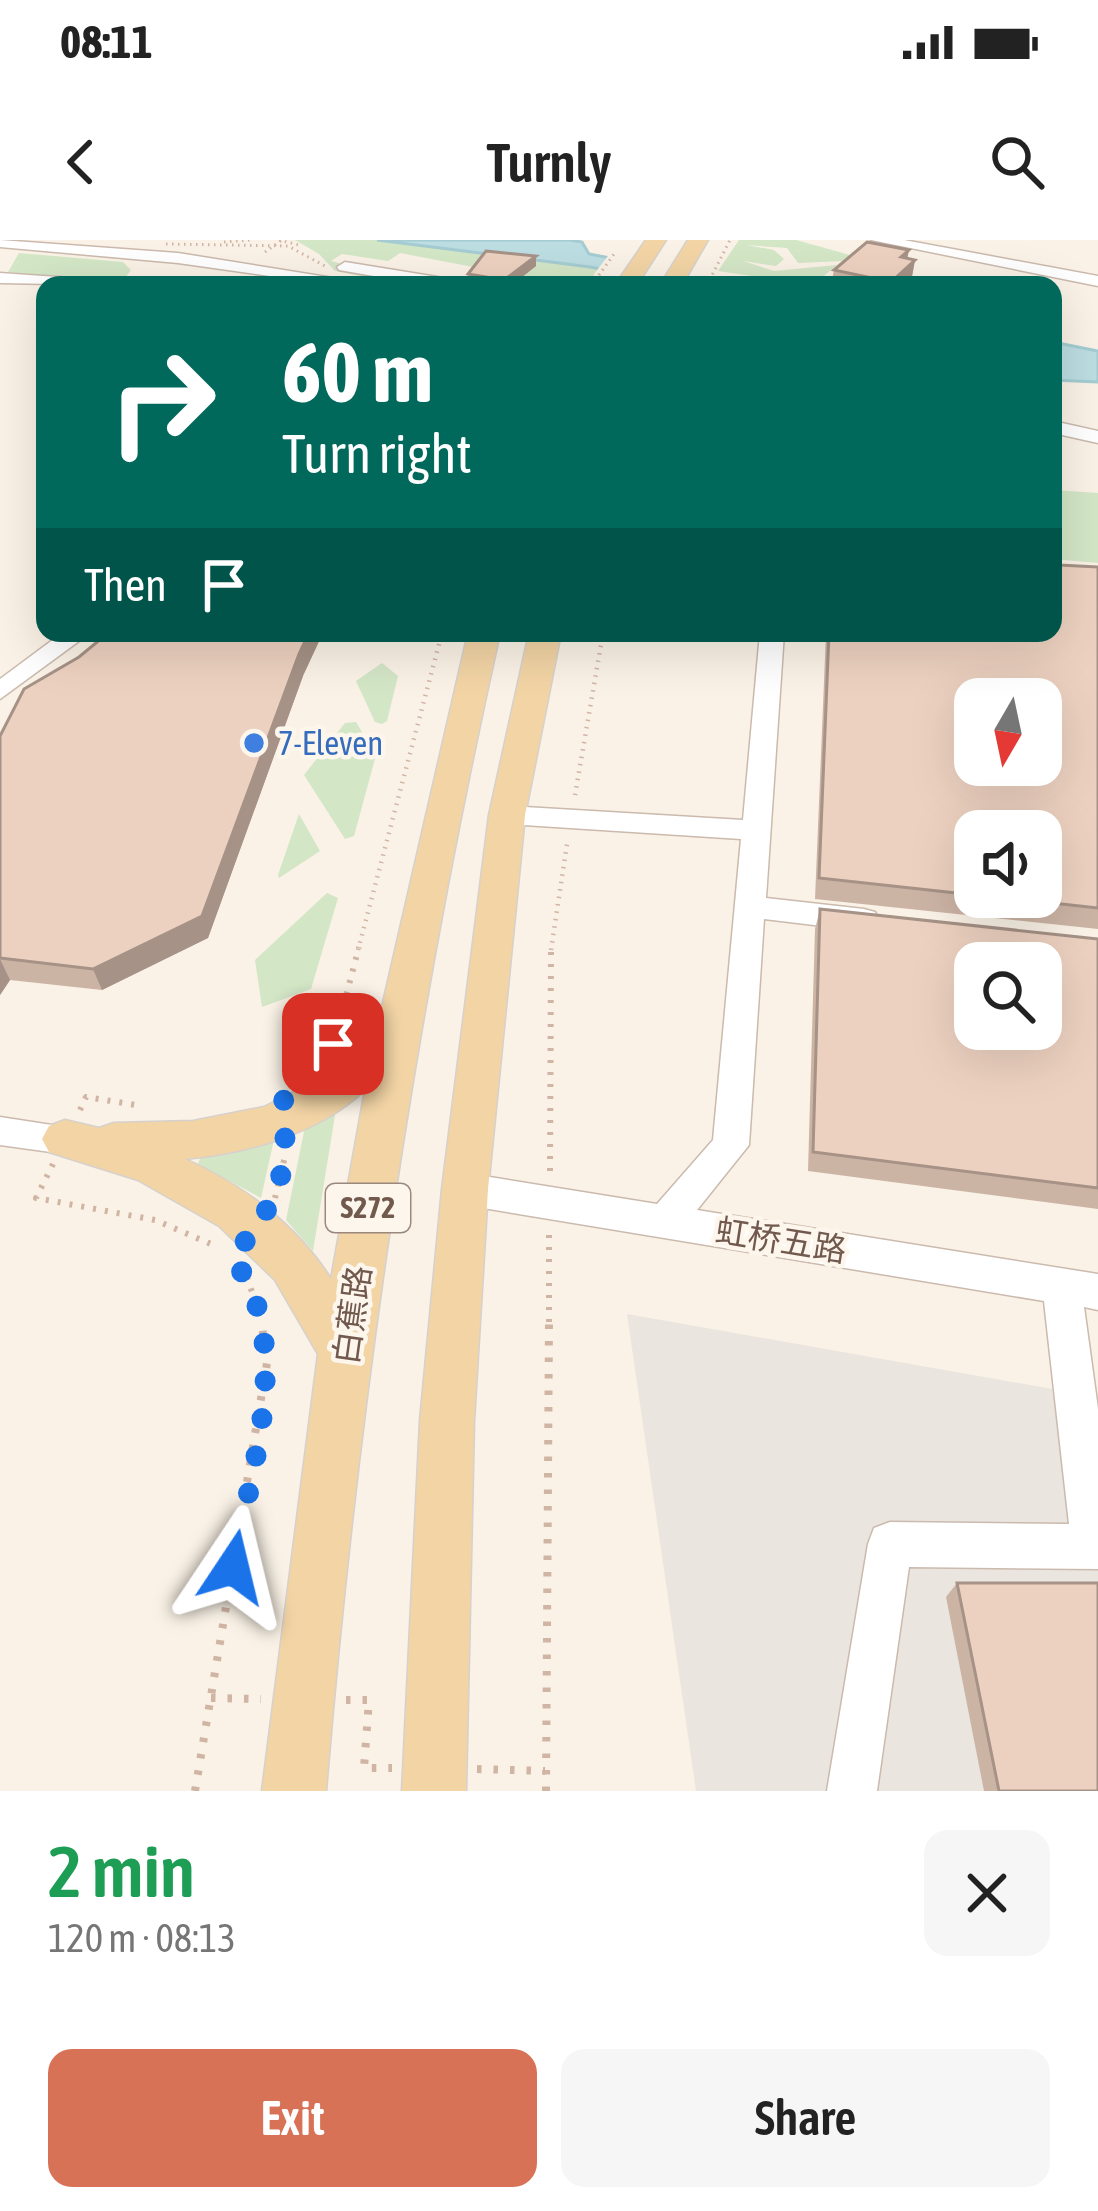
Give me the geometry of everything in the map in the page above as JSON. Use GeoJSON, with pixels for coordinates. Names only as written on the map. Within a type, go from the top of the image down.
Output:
{"type":"FeatureCollection","features":[{"type":"Feature","properties":{"kind":"main road"},"geometry":{"type":"LineString","coordinates":[[676,276],[698,240]]}},
{"type":"Feature","properties":{"kind":"main road"},"geometry":{"type":"LineString","coordinates":[[632,276],[651,247]]}},
{"type":"Feature","properties":{"kind":"main road","name":"白蕉路"},"geometry":{"type":"LineString","coordinates":[[294,1791],[346,1354],[395,1030],[482,642]]}},
{"type":"Feature","properties":{"kind":"main road"},"geometry":{"type":"LineString","coordinates":[[434,1780],[447,1421],[465,1189],[507,814],[543,642]]}},
{"type":"Feature","properties":{"kind":"main road"},"geometry":{"type":"LineString","coordinates":[[65,1139],[179,1140],[259,1128],[322,1100],[395,1030]]}},
{"type":"Feature","properties":{"kind":"main road"},"geometry":{"type":"LineString","coordinates":[[65,1139],[120,1151],[168,1171],[236,1211],[244,1244],[285,1255],[346,1354]]}},
{"type":"Feature","properties":{"kind":"street"},"geometry":{"type":"LineString","coordinates":[[879,240],[945,246],[1098,281]]}},
{"type":"Feature","properties":{"kind":"street"},"geometry":{"type":"LineString","coordinates":[[982,240],[1098,263]]}},
{"type":"Feature","properties":{"kind":"street"},"geometry":{"type":"LineString","coordinates":[[0,242],[160,250],[372,276]]}},
{"type":"Feature","properties":{"kind":"street"},"geometry":{"type":"LineString","coordinates":[[141,274],[160,250]]}},
{"type":"Feature","properties":{"kind":"street"},"geometry":{"type":"LineString","coordinates":[[0,278],[36,280]]}},
{"type":"Feature","properties":{"kind":"street"},"geometry":{"type":"LineString","coordinates":[[1062,429],[1098,437]]}},
{"type":"Feature","properties":{"kind":"street"},"geometry":{"type":"LineString","coordinates":[[0,691],[66,642]]}},
{"type":"Feature","properties":{"kind":"street"},"geometry":{"type":"LineString","coordinates":[[664,1221],[730,1145],[771,642]]}},
{"type":"Feature","properties":{"kind":"street"},"geometry":{"type":"LineString","coordinates":[[507,814],[754,830]]}},
{"type":"Feature","properties":{"kind":"street"},"geometry":{"type":"LineString","coordinates":[[749,907],[889,922]]}},
{"type":"Feature","properties":{"kind":"street"},"geometry":{"type":"LineString","coordinates":[[0,1131],[65,1139]]}},
{"type":"Feature","properties":{"kind":"street","name":"虹桥五路"},"geometry":{"type":"LineString","coordinates":[[465,1189],[1080,1289]]}},
{"type":"Feature","properties":{"kind":"street"},"geometry":{"type":"LineString","coordinates":[[852,1791],[890,1544],[1096,1547],[1080,1289]]}},
{"type":"Feature","properties":{"kind":"path"},"geometry":{"type":"LineString","coordinates":[[276,240],[299,244]]}},
{"type":"Feature","properties":{"kind":"path"},"geometry":{"type":"LineString","coordinates":[[711,276],[730,240]]}},
{"type":"Feature","properties":{"kind":"path"},"geometry":{"type":"LineString","coordinates":[[160,250],[287,246],[307,252],[336,274]]}},
{"type":"Feature","properties":{"kind":"path"},"geometry":{"type":"LineString","coordinates":[[598,276],[617,248]]}},
{"type":"Feature","properties":{"kind":"path"},"geometry":{"type":"LineString","coordinates":[[333,1044],[440,642]]}},
{"type":"Feature","properties":{"kind":"path"},"geometry":{"type":"LineString","coordinates":[[149,1107],[86,1097],[36,1198],[155,1220],[194,1235],[244,1244]]}},
{"type":"Feature","properties":{"kind":"path"},"geometry":{"type":"LineString","coordinates":[[195,1791],[267,1363],[260,1307],[244,1244],[273,1208],[287,1144],[285,1116]]}},
{"type":"Feature","properties":{"kind":"path"},"geometry":{"type":"LineString","coordinates":[[211,1698],[369,1700],[364,1768],[434,1780],[545,1771]]}},
{"type":"Feature","properties":{"kind":"shaded area"},"geometry":{"type":"Polygon","coordinates":[[[627,1314],[1098,1397],[1098,1791],[696,1791],[627,1314]]]}},
{"type":"Feature","properties":{"kind":"green space"},"geometry":{"type":"Polygon","coordinates":[[[295,240],[376,240],[598,269],[593,276],[520,276],[400,253],[388,261],[342,254],[331,261],[386,276],[360,276],[335,271],[319,254],[295,240]]]}},
{"type":"Feature","properties":{"kind":"green space"},"geometry":{"type":"Polygon","coordinates":[[[739,240],[796,240],[850,255],[843,261],[798,263],[787,248],[746,245],[774,250],[784,259],[776,266],[743,261],[774,271],[837,265],[824,276],[718,271],[739,240]]]}},
{"type":"Feature","properties":{"kind":"green space"},"geometry":{"type":"Polygon","coordinates":[[[19,253],[123,262],[131,270],[126,276],[8,272],[19,253]]]}},
{"type":"Feature","properties":{"kind":"green space"},"geometry":{"type":"Polygon","coordinates":[[[1062,491],[1098,493],[1098,563],[1062,560],[1062,491]]]}},
{"type":"Feature","properties":{"kind":"green space"},"geometry":{"type":"Polygon","coordinates":[[[382,663],[398,676],[387,721],[382,724],[375,722],[356,681],[382,663]]]}},
{"type":"Feature","properties":{"kind":"green space"},"geometry":{"type":"Polygon","coordinates":[[[356,722],[376,755],[354,836],[345,839],[304,775],[345,723],[356,722]]]}},
{"type":"Feature","properties":{"kind":"green space"},"geometry":{"type":"Polygon","coordinates":[[[299,814],[320,851],[279,878],[278,875],[299,814]]]}},
{"type":"Feature","properties":{"kind":"green space"},"geometry":{"type":"Polygon","coordinates":[[[327,893],[338,898],[311,989],[262,1007],[255,960],[327,893]]]}},
{"type":"Feature","properties":{"kind":"green space"},"geometry":{"type":"Polygon","coordinates":[[[337,1103],[313,1251],[286,1220],[306,1122],[337,1103]]]}},
{"type":"Feature","properties":{"kind":"green space"},"geometry":{"type":"Polygon","coordinates":[[[275,1135],[261,1198],[198,1164],[204,1148],[275,1135]]]}},
{"type":"Feature","properties":{"kind":"water"},"geometry":{"type":"Polygon","coordinates":[[[377,240],[570,240],[582,242],[589,254],[705,276],[637,276],[377,240]]]}},
{"type":"Feature","properties":{"kind":"water"},"geometry":{"type":"Polygon","coordinates":[[[1062,344],[1098,351],[1098,382],[1062,380],[1062,344]]]}},
{"type":"Feature","properties":{"kind":"pier"},"geometry":{"type":"Polygon","coordinates":[[[611,252],[720,273],[718,276],[594,274],[611,252]]]}},
{"type":"Feature","properties":{"kind":"building"},"geometry":{"type":"Polygon","coordinates":[[[867,242],[909,250],[901,257],[915,260],[898,276],[834,270],[867,242]]]}},
{"type":"Feature","properties":{"kind":"building"},"geometry":{"type":"Polygon","coordinates":[[[486,251],[536,256],[509,276],[468,274],[486,251]]]}},
{"type":"Feature","properties":{"kind":"building"},"geometry":{"type":"Polygon","coordinates":[[[1062,565],[1098,567],[1098,908],[1062,904],[1062,810],[954,810],[954,893],[819,878],[829,642],[1062,642],[1062,565]]]}},
{"type":"Feature","properties":{"kind":"building"},"geometry":{"type":"Polygon","coordinates":[[[97,642],[305,642],[202,916],[93,969],[0,958],[0,736],[24,689],[97,642]]]}},
{"type":"Feature","properties":{"kind":"building"},"geometry":{"type":"Polygon","coordinates":[[[820,909],[1098,939],[1098,1188],[813,1152],[820,909]]]}},
{"type":"Feature","properties":{"kind":"building"},"geometry":{"type":"Polygon","coordinates":[[[957,1583],[1098,1583],[1098,1791],[999,1791],[957,1583]]]}},
{"type":"Feature","properties":{"kind":"place","name":"7-Eleven"},"geometry":{"type":"Point","coordinates":[254,743]}},
{"type":"Feature","properties":{"kind":"route"},"geometry":{"type":"LineString","coordinates":[[233,1567],[267,1363],[260,1307],[250,1282],[232,1258],[273,1208],[287,1144],[283,1090],[333,1044]]}}]}
